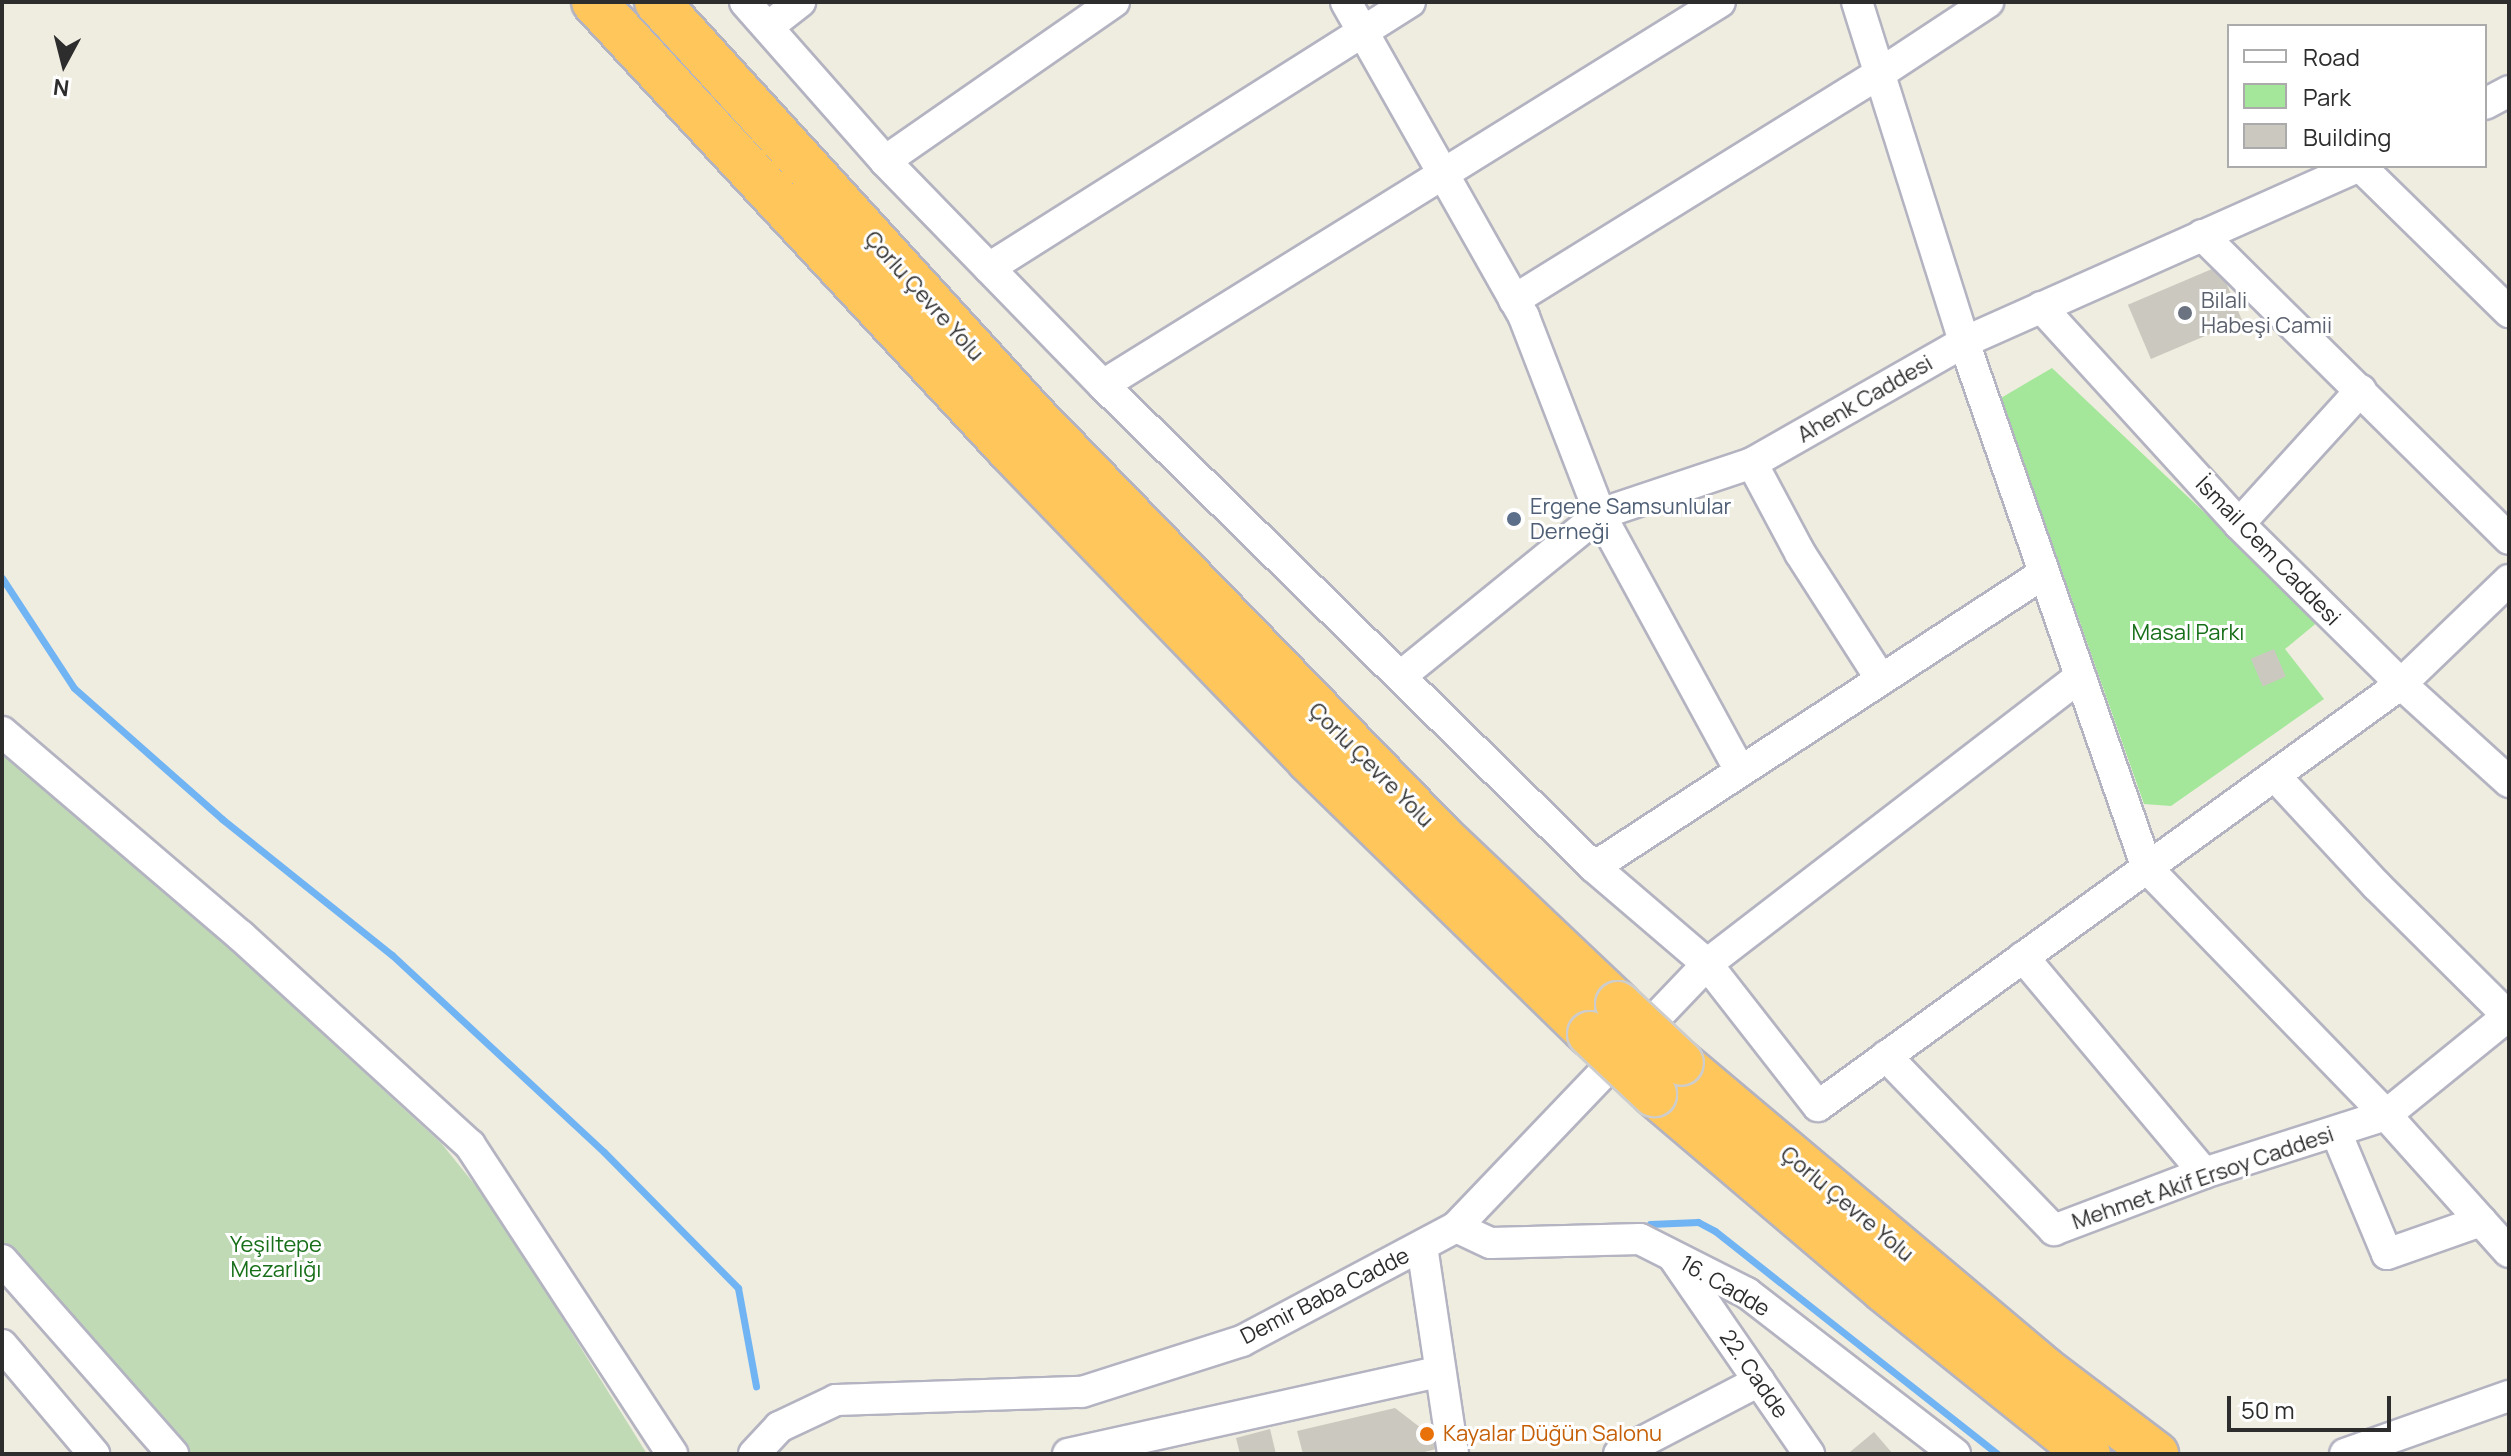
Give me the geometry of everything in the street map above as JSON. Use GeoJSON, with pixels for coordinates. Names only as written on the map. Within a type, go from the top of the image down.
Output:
{"type":"FeatureCollection","features":[{"type":"Feature","properties":{"kind":"highway","name":"Çorlu Çevre Yolu"},"geometry":{"type":"LineString","coordinates":[[594,2],[997,437],[1309,760],[1604,1019],[1883,1289],[2088,1454]]}},
{"type":"Feature","properties":{"kind":"highway","name":"Çorlu Çevre Yolu"},"geometry":{"type":"LineString","coordinates":[[657,2],[1034,416],[1429,824],[1604,1019]]}},
{"type":"Feature","properties":{"kind":"highway","name":"Çorlu Çevre Yolu"},"geometry":{"type":"LineString","coordinates":[[1668,1078],[2156,1454]]}},
{"type":"Feature","properties":{"kind":"street"},"geometry":{"type":"LineString","coordinates":[[745,2],[885,161],[1103,385],[1594,867],[1707,964],[1818,1106],[2401,684],[2509,580]]}},
{"type":"Feature","properties":{"kind":"street"},"geometry":{"type":"LineString","coordinates":[[768,27],[799,2]]}},
{"type":"Feature","properties":{"kind":"street"},"geometry":{"type":"LineString","coordinates":[[885,161],[1114,2]]}},
{"type":"Feature","properties":{"kind":"street"},"geometry":{"type":"LineString","coordinates":[[1346,2],[1514,300],[1600,514],[1740,771]]}},
{"type":"Feature","properties":{"kind":"street"},"geometry":{"type":"LineString","coordinates":[[989,268],[1410,2]]}},
{"type":"Feature","properties":{"kind":"street"},"geometry":{"type":"LineString","coordinates":[[1103,385],[1720,2]]}},
{"type":"Feature","properties":{"kind":"street"},"geometry":{"type":"LineString","coordinates":[[1857,2],[1964,342],[2147,868],[2386,1115],[2509,1252]]}},
{"type":"Feature","properties":{"kind":"street"},"geometry":{"type":"LineString","coordinates":[[1514,300],[1879,74],[1988,2]]}},
{"type":"Feature","properties":{"kind":"street","name":"Ahenk Caddesi"},"geometry":{"type":"LineString","coordinates":[[1401,676],[1600,514],[1752,463],[1964,342],[2354,168]]}},
{"type":"Feature","properties":{"kind":"street"},"geometry":{"type":"LineString","coordinates":[[2361,168],[2509,312]]}},
{"type":"Feature","properties":{"kind":"street"},"geometry":{"type":"LineString","coordinates":[[2202,235],[2509,539]]}},
{"type":"Feature","properties":{"kind":"street","name":"İsmail Cem Caddesi"},"geometry":{"type":"LineString","coordinates":[[2041,307],[2239,524],[2401,684],[2509,782]]}},
{"type":"Feature","properties":{"kind":"street"},"geometry":{"type":"LineString","coordinates":[[2239,524],[2361,390]]}},
{"type":"Feature","properties":{"kind":"street"},"geometry":{"type":"LineString","coordinates":[[1752,463],[1800,553],[1881,679]]}},
{"type":"Feature","properties":{"kind":"street"},"geometry":{"type":"LineString","coordinates":[[1594,867],[2043,574]]}},
{"type":"Feature","properties":{"kind":"street","name":"Demir Baba Cadde"},"geometry":{"type":"LineString","coordinates":[[754,1454],[779,1427],[836,1400],[1082,1392],[1242,1341],[1456,1227],[1707,964],[2080,677]]}},
{"type":"Feature","properties":{"kind":"street"},"geometry":{"type":"LineString","coordinates":[[2,732],[241,936],[470,1145],[672,1454]]}},
{"type":"Feature","properties":{"kind":"street"},"geometry":{"type":"LineString","coordinates":[[2275,776],[2377,886],[2509,1016]]}},
{"type":"Feature","properties":{"kind":"street"},"geometry":{"type":"LineString","coordinates":[[2023,957],[2204,1173]]}},
{"type":"Feature","properties":{"kind":"street","name":"Mehmet Akif Ersoy Caddesi"},"geometry":{"type":"LineString","coordinates":[[1886,1056],[2054,1230],[2204,1173],[2386,1115],[2509,1016]]}},
{"type":"Feature","properties":{"kind":"street"},"geometry":{"type":"LineString","coordinates":[[2336,1132],[2387,1254],[2481,1221]]}},
{"type":"Feature","properties":{"kind":"street","name":"16. Cadde"},"geometry":{"type":"LineString","coordinates":[[1456,1227],[1491,1243],[1640,1239],[1747,1293],[1955,1454]]}},
{"type":"Feature","properties":{"kind":"street"},"geometry":{"type":"LineString","coordinates":[[1422,1246],[1453,1454]]}},
{"type":"Feature","properties":{"kind":"street","name":"22. Cadde"},"geometry":{"type":"LineString","coordinates":[[1671,1254],[1809,1454]]}},
{"type":"Feature","properties":{"kind":"street"},"geometry":{"type":"LineString","coordinates":[[2,1260],[173,1454]]}},
{"type":"Feature","properties":{"kind":"street"},"geometry":{"type":"LineString","coordinates":[[2,1345],[94,1454]]}},
{"type":"Feature","properties":{"kind":"street"},"geometry":{"type":"LineString","coordinates":[[1068,1454],[1439,1372]]}},
{"type":"Feature","properties":{"kind":"street"},"geometry":{"type":"LineString","coordinates":[[1619,1454],[1759,1381]]}},
{"type":"Feature","properties":{"kind":"street"},"geometry":{"type":"LineString","coordinates":[[2345,1454],[2509,1396]]}},
{"type":"Feature","properties":{"kind":"green space","name":"Masal Parkı"},"geometry":{"type":"Polygon","coordinates":[[[2052,368],[2319,621],[2285,649],[2324,699],[2171,806],[2144,804],[2001,398],[2052,368]]]}},
{"type":"Feature","properties":{"kind":"green space","name":"Yeşiltepe Mezarlığı"},"geometry":{"type":"Polygon","coordinates":[[[2,739],[441,1143],[493,1207],[647,1454],[185,1454],[2,1240],[2,739]]]}},
{"type":"Feature","properties":{"kind":"building","name":"Bilali Habeşi Camii"},"geometry":{"type":"Polygon","coordinates":[[[2219,266],[2242,320],[2151,359],[2128,305],[2219,266]]]}},
{"type":"Feature","properties":{"kind":"building"},"geometry":{"type":"Polygon","coordinates":[[[2274,649],[2286,677],[2263,686],[2251,659],[2274,649]]]}},
{"type":"Feature","properties":{"kind":"building"},"geometry":{"type":"Polygon","coordinates":[[[1395,1408],[1434,1438],[1436,1449],[1417,1454],[1303,1454],[1297,1431],[1395,1408]]]}},
{"type":"Feature","properties":{"kind":"building"},"geometry":{"type":"Polygon","coordinates":[[[1270,1429],[1276,1454],[1240,1454],[1236,1438],[1270,1429]]]}},
{"type":"Feature","properties":{"kind":"building"},"geometry":{"type":"Polygon","coordinates":[[[1874,1432],[1893,1454],[1850,1452],[1874,1432]]]}},
{"type":"Feature","properties":{"kind":"waterway"},"geometry":{"type":"LineString","coordinates":[[2,578],[74,688],[222,819],[392,955],[604,1152],[738,1288],[756,1386]]}},
{"type":"Feature","properties":{"kind":"waterway"},"geometry":{"type":"LineString","coordinates":[[1650,1224],[1698,1222],[1715,1231],[1997,1454]]}},
{"type":"Feature","properties":{"kind":"place","name":"Bilali Habeşi Camii"},"geometry":{"type":"Point","coordinates":[2185,313]}},
{"type":"Feature","properties":{"kind":"place","name":"Ergene Samsunlular Derneği"},"geometry":{"type":"Point","coordinates":[1514,519]}},
{"type":"Feature","properties":{"kind":"place","name":"Kayalar Düğün Salonu"},"geometry":{"type":"Point","coordinates":[1427,1434]}}]}
